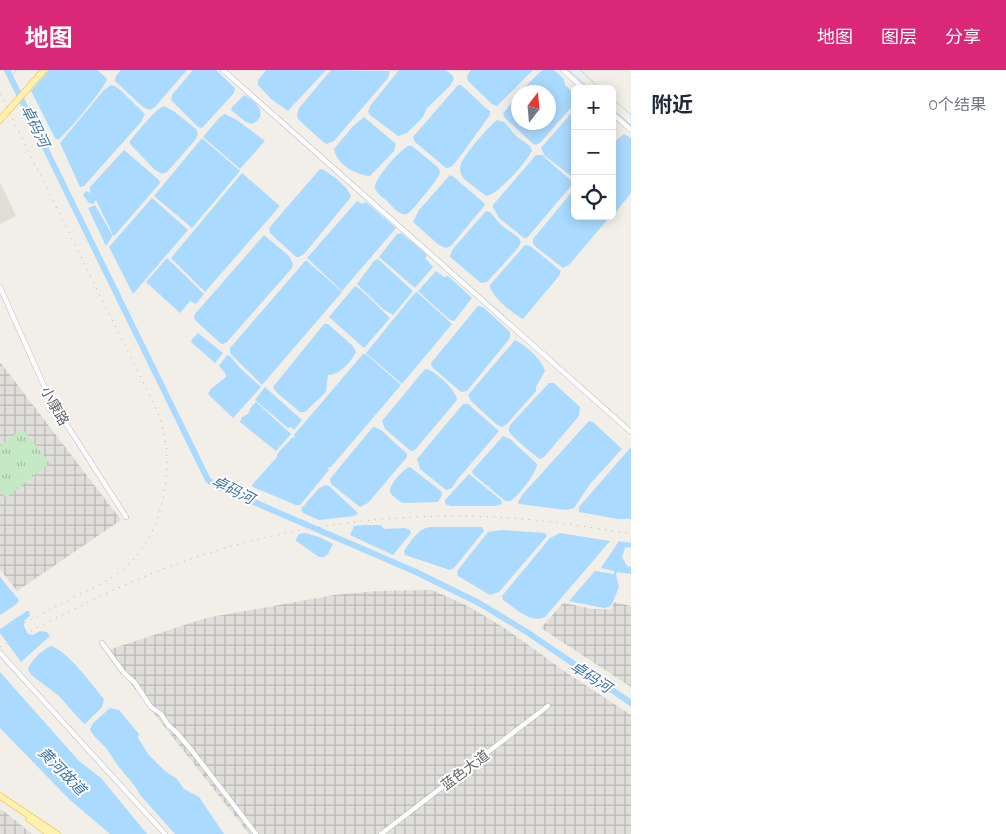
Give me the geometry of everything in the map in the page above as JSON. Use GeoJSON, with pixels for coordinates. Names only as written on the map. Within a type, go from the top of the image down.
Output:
{"type":"FeatureCollection","features":[{"type":"Feature","properties":{"kind":"main road"},"geometry":{"type":"LineString","coordinates":[[0,120],[44,70]]}},
{"type":"Feature","properties":{"kind":"main road"},"geometry":{"type":"LineString","coordinates":[[0,796],[57,834]]}},
{"type":"Feature","properties":{"kind":"main road"},"geometry":{"type":"LineString","coordinates":[[0,800],[49,834]]}},
{"type":"Feature","properties":{"kind":"street"},"geometry":{"type":"LineString","coordinates":[[223,70],[631,432]]}},
{"type":"Feature","properties":{"kind":"street"},"geometry":{"type":"LineString","coordinates":[[563,70],[580,85]]}},
{"type":"Feature","properties":{"kind":"street"},"geometry":{"type":"LineString","coordinates":[[616,117],[631,130]]}},
{"type":"Feature","properties":{"kind":"street","name":"小康路"},"geometry":{"type":"LineString","coordinates":[[0,287],[49,397],[126,517]]}},
{"type":"Feature","properties":{"kind":"street"},"geometry":{"type":"LineString","coordinates":[[102,643],[124,673],[135,683],[151,707],[161,714],[168,725],[193,752],[256,834]]}},
{"type":"Feature","properties":{"kind":"street"},"geometry":{"type":"LineString","coordinates":[[0,653],[165,834]]}},
{"type":"Feature","properties":{"kind":"street","name":"蓝色大道"},"geometry":{"type":"LineString","coordinates":[[381,834],[548,706]]}},
{"type":"Feature","properties":{"kind":"shaded area"},"geometry":{"type":"Polygon","coordinates":[[[0,182],[16,216],[0,224],[0,182]]]}},
{"type":"Feature","properties":{"kind":"shaded area"},"geometry":{"type":"Polygon","coordinates":[[[0,362],[121,520],[17,591],[0,569],[0,362]]]}},
{"type":"Feature","properties":{"kind":"shaded area"},"geometry":{"type":"Polygon","coordinates":[[[432,590],[468,606],[506,629],[570,675],[631,715],[631,834],[249,834],[105,651],[206,618],[334,595],[378,591],[432,590]]]}},
{"type":"Feature","properties":{"kind":"shaded area"},"geometry":{"type":"Polygon","coordinates":[[[614,602],[631,606],[631,687],[541,628],[563,603],[593,609],[611,610],[614,602]]]}},
{"type":"Feature","properties":{"kind":"shaded area"},"geometry":{"type":"Polygon","coordinates":[[[0,809],[5,812],[32,834],[0,834],[0,809]]]}},
{"type":"Feature","properties":{"kind":"green space"},"geometry":{"type":"Polygon","coordinates":[[[22,429],[50,463],[6,498],[0,491],[0,446],[22,429]]]}},
{"type":"Feature","properties":{"kind":"water"},"geometry":{"type":"Polygon","coordinates":[[[49,70],[98,70],[107,79],[85,110],[58,140],[55,138],[31,91],[49,70]]]}},
{"type":"Feature","properties":{"kind":"water"},"geometry":{"type":"Polygon","coordinates":[[[121,70],[187,70],[155,107],[150,110],[143,107],[115,81],[116,76],[121,70]]]}},
{"type":"Feature","properties":{"kind":"water"},"geometry":{"type":"Polygon","coordinates":[[[193,70],[216,70],[235,88],[234,93],[202,128],[198,127],[171,100],[172,95],[193,70]]]}},
{"type":"Feature","properties":{"kind":"water"},"geometry":{"type":"Polygon","coordinates":[[[266,70],[326,70],[288,111],[271,99],[258,85],[258,80],[266,70]]]}},
{"type":"Feature","properties":{"kind":"water"},"geometry":{"type":"Polygon","coordinates":[[[331,70],[390,71],[388,78],[334,141],[327,144],[298,119],[297,115],[299,108],[331,70]]]}},
{"type":"Feature","properties":{"kind":"water"},"geometry":{"type":"Polygon","coordinates":[[[399,70],[446,70],[454,79],[450,86],[427,108],[423,117],[407,133],[398,136],[368,112],[370,106],[399,70]]]}},
{"type":"Feature","properties":{"kind":"water"},"geometry":{"type":"Polygon","coordinates":[[[471,70],[533,70],[518,85],[511,85],[511,92],[497,106],[492,104],[468,81],[467,76],[471,70]]]}},
{"type":"Feature","properties":{"kind":"water"},"geometry":{"type":"Polygon","coordinates":[[[542,70],[554,70],[564,79],[565,85],[571,90],[571,108],[556,125],[556,85],[527,85],[542,70]]]}},
{"type":"Feature","properties":{"kind":"water"},"geometry":{"type":"Polygon","coordinates":[[[111,85],[119,89],[145,114],[141,122],[84,186],[80,187],[60,143],[104,90],[111,85]]]}},
{"type":"Feature","properties":{"kind":"water"},"geometry":{"type":"Polygon","coordinates":[[[458,85],[461,85],[490,111],[490,115],[456,162],[451,167],[446,168],[415,142],[413,137],[458,85]]]}},
{"type":"Feature","properties":{"kind":"water"},"geometry":{"type":"Polygon","coordinates":[[[244,95],[257,104],[261,112],[260,117],[252,124],[246,122],[231,110],[244,95]]]}},
{"type":"Feature","properties":{"kind":"water"},"geometry":{"type":"Polygon","coordinates":[[[511,103],[511,124],[503,114],[511,103]]]}},
{"type":"Feature","properties":{"kind":"water"},"geometry":{"type":"Polygon","coordinates":[[[164,106],[175,112],[196,129],[198,133],[196,139],[167,172],[162,174],[155,170],[130,144],[130,141],[151,116],[164,106]]]}},
{"type":"Feature","properties":{"kind":"water"},"geometry":{"type":"Polygon","coordinates":[[[225,114],[237,120],[265,141],[240,169],[203,137],[219,118],[225,114]]]}},
{"type":"Feature","properties":{"kind":"water"},"geometry":{"type":"Polygon","coordinates":[[[571,114],[571,176],[545,156],[541,148],[571,114]]]}},
{"type":"Feature","properties":{"kind":"water"},"geometry":{"type":"Polygon","coordinates":[[[364,117],[396,144],[394,151],[370,176],[359,174],[348,168],[339,160],[334,149],[353,126],[364,117]]]}},
{"type":"Feature","properties":{"kind":"water"},"geometry":{"type":"Polygon","coordinates":[[[497,120],[504,122],[516,136],[530,146],[532,151],[524,163],[504,184],[486,196],[464,179],[460,168],[471,148],[497,120]]]}},
{"type":"Feature","properties":{"kind":"water"},"geometry":{"type":"Polygon","coordinates":[[[518,130],[551,130],[541,142],[536,145],[518,130]]]}},
{"type":"Feature","properties":{"kind":"water"},"geometry":{"type":"Polygon","coordinates":[[[624,134],[631,138],[631,193],[616,212],[616,175],[616,141],[624,134]]]}},
{"type":"Feature","properties":{"kind":"water"},"geometry":{"type":"Polygon","coordinates":[[[202,138],[240,171],[192,228],[154,196],[202,138]]]}},
{"type":"Feature","properties":{"kind":"water"},"geometry":{"type":"Polygon","coordinates":[[[408,146],[412,146],[436,166],[440,172],[435,182],[410,212],[404,214],[395,209],[378,194],[375,188],[378,179],[388,165],[408,146]]]}},
{"type":"Feature","properties":{"kind":"water"},"geometry":{"type":"Polygon","coordinates":[[[124,150],[159,180],[160,183],[113,235],[96,200],[93,204],[89,203],[83,195],[86,191],[90,193],[90,187],[124,150]]]}},
{"type":"Feature","properties":{"kind":"water"},"geometry":{"type":"Polygon","coordinates":[[[536,155],[543,155],[571,180],[571,186],[527,238],[524,238],[499,218],[493,205],[536,155]]]}},
{"type":"Feature","properties":{"kind":"water"},"geometry":{"type":"Polygon","coordinates":[[[322,169],[343,185],[351,197],[305,253],[296,257],[270,233],[269,228],[319,170],[322,169]]]}},
{"type":"Feature","properties":{"kind":"water"},"geometry":{"type":"Polygon","coordinates":[[[242,173],[280,206],[205,292],[171,258],[242,173]]]}},
{"type":"Feature","properties":{"kind":"water"},"geometry":{"type":"Polygon","coordinates":[[[450,175],[485,205],[451,246],[446,248],[439,245],[413,222],[419,210],[450,175]]]}},
{"type":"Feature","properties":{"kind":"water"},"geometry":{"type":"Polygon","coordinates":[[[571,193],[571,220],[607,220],[570,264],[563,268],[536,247],[533,239],[571,193]]]}},
{"type":"Feature","properties":{"kind":"water"},"geometry":{"type":"Polygon","coordinates":[[[152,198],[188,230],[133,294],[109,247],[152,198]]]}},
{"type":"Feature","properties":{"kind":"water"},"geometry":{"type":"Polygon","coordinates":[[[357,201],[362,204],[366,202],[396,228],[342,291],[307,258],[357,201]]]}},
{"type":"Feature","properties":{"kind":"water"},"geometry":{"type":"Polygon","coordinates":[[[95,205],[113,235],[106,246],[88,208],[95,205]]]}},
{"type":"Feature","properties":{"kind":"water"},"geometry":{"type":"Polygon","coordinates":[[[486,211],[491,213],[501,225],[519,238],[521,242],[518,248],[487,282],[481,283],[450,257],[452,250],[486,211]]]}},
{"type":"Feature","properties":{"kind":"water"},"geometry":{"type":"Polygon","coordinates":[[[401,233],[425,253],[427,256],[425,258],[433,267],[415,288],[379,257],[397,234],[401,233]]]}},
{"type":"Feature","properties":{"kind":"water"},"geometry":{"type":"Polygon","coordinates":[[[264,235],[289,256],[293,264],[292,268],[227,342],[220,343],[196,321],[194,318],[195,314],[264,235]]]}},
{"type":"Feature","properties":{"kind":"water"},"geometry":{"type":"Polygon","coordinates":[[[525,245],[530,246],[561,271],[559,276],[523,319],[508,309],[493,294],[490,285],[525,245]]]}},
{"type":"Feature","properties":{"kind":"water"},"geometry":{"type":"Polygon","coordinates":[[[167,258],[204,294],[196,304],[190,301],[180,313],[146,282],[167,258]]]}},
{"type":"Feature","properties":{"kind":"water"},"geometry":{"type":"Polygon","coordinates":[[[378,259],[413,291],[393,315],[383,309],[357,284],[374,261],[378,259]]]}},
{"type":"Feature","properties":{"kind":"water"},"geometry":{"type":"Polygon","coordinates":[[[306,260],[342,292],[262,385],[230,353],[230,348],[306,260]]]}},
{"type":"Feature","properties":{"kind":"water"},"geometry":{"type":"Polygon","coordinates":[[[436,271],[444,277],[448,276],[472,298],[454,321],[450,320],[418,291],[436,271]]]}},
{"type":"Feature","properties":{"kind":"water"},"geometry":{"type":"Polygon","coordinates":[[[355,286],[390,318],[364,348],[329,317],[355,286]]]}},
{"type":"Feature","properties":{"kind":"water"},"geometry":{"type":"Polygon","coordinates":[[[417,292],[452,324],[402,384],[366,353],[417,292]]]}},
{"type":"Feature","properties":{"kind":"water"},"geometry":{"type":"Polygon","coordinates":[[[478,306],[483,307],[510,332],[510,338],[467,391],[461,392],[432,367],[431,363],[478,306]]]}},
{"type":"Feature","properties":{"kind":"water"},"geometry":{"type":"Polygon","coordinates":[[[324,324],[328,324],[353,346],[356,352],[344,368],[337,373],[328,375],[326,392],[305,412],[300,412],[276,392],[273,387],[324,324]]]}},
{"type":"Feature","properties":{"kind":"water"},"geometry":{"type":"Polygon","coordinates":[[[198,333],[223,353],[215,363],[191,342],[198,333]]]}},
{"type":"Feature","properties":{"kind":"water"},"geometry":{"type":"Polygon","coordinates":[[[515,340],[533,353],[545,371],[536,387],[536,391],[507,424],[502,427],[497,425],[471,401],[468,395],[515,340]]]}},
{"type":"Feature","properties":{"kind":"water"},"geometry":{"type":"Polygon","coordinates":[[[363,354],[366,354],[401,385],[331,467],[327,468],[329,470],[300,505],[253,487],[252,485],[277,457],[277,454],[293,437],[295,438],[294,435],[363,354]]]}},
{"type":"Feature","properties":{"kind":"water"},"geometry":{"type":"Polygon","coordinates":[[[227,355],[261,387],[233,418],[208,394],[211,389],[226,377],[219,366],[227,355]]]}},
{"type":"Feature","properties":{"kind":"water"},"geometry":{"type":"Polygon","coordinates":[[[425,369],[444,381],[453,391],[457,400],[415,450],[411,451],[385,429],[382,421],[425,369]]]}},
{"type":"Feature","properties":{"kind":"water"},"geometry":{"type":"Polygon","coordinates":[[[549,383],[554,383],[580,407],[579,416],[544,457],[540,459],[515,438],[509,429],[510,425],[549,383]]]}},
{"type":"Feature","properties":{"kind":"water"},"geometry":{"type":"Polygon","coordinates":[[[265,387],[302,420],[294,430],[291,427],[288,428],[255,400],[265,387]]]}},
{"type":"Feature","properties":{"kind":"water"},"geometry":{"type":"Polygon","coordinates":[[[256,402],[291,434],[276,451],[240,422],[242,417],[248,414],[256,402]]]}},
{"type":"Feature","properties":{"kind":"water"},"geometry":{"type":"Polygon","coordinates":[[[463,404],[468,404],[499,431],[452,488],[446,490],[420,469],[417,459],[463,404]]]}},
{"type":"Feature","properties":{"kind":"water"},"geometry":{"type":"Polygon","coordinates":[[[589,421],[593,422],[622,449],[590,484],[574,508],[566,510],[519,504],[518,502],[522,495],[589,421]]]}},
{"type":"Feature","properties":{"kind":"water"},"geometry":{"type":"Polygon","coordinates":[[[375,427],[381,430],[407,454],[407,457],[368,503],[360,507],[331,484],[330,479],[372,428],[375,427]]]}},
{"type":"Feature","properties":{"kind":"water"},"geometry":{"type":"Polygon","coordinates":[[[503,436],[510,439],[537,464],[527,483],[509,501],[504,500],[473,474],[472,471],[503,436]]]}},
{"type":"Feature","properties":{"kind":"water"},"geometry":{"type":"Polygon","coordinates":[[[631,447],[631,519],[618,519],[579,512],[579,507],[631,447]]]}},
{"type":"Feature","properties":{"kind":"water"},"geometry":{"type":"Polygon","coordinates":[[[410,467],[441,491],[442,495],[438,502],[403,503],[391,494],[390,489],[394,482],[404,470],[410,467]]]}},
{"type":"Feature","properties":{"kind":"water"},"geometry":{"type":"Polygon","coordinates":[[[469,474],[501,500],[502,504],[495,506],[451,506],[445,504],[445,500],[469,474]]]}},
{"type":"Feature","properties":{"kind":"water"},"geometry":{"type":"Polygon","coordinates":[[[326,485],[358,513],[354,516],[319,520],[303,513],[301,509],[319,488],[326,485]]]}},
{"type":"Feature","properties":{"kind":"water"},"geometry":{"type":"Polygon","coordinates":[[[381,525],[384,529],[405,528],[410,530],[411,533],[393,555],[350,535],[354,526],[381,525]]]}},
{"type":"Feature","properties":{"kind":"water"},"geometry":{"type":"Polygon","coordinates":[[[429,527],[482,527],[484,531],[454,568],[450,570],[405,555],[404,551],[415,536],[429,527]]]}},
{"type":"Feature","properties":{"kind":"water"},"geometry":{"type":"Polygon","coordinates":[[[501,530],[545,533],[547,536],[499,592],[490,595],[458,576],[457,571],[488,532],[501,530]]]}},
{"type":"Feature","properties":{"kind":"water"},"geometry":{"type":"Polygon","coordinates":[[[305,533],[333,544],[328,554],[324,557],[319,557],[296,541],[299,534],[305,533]]]}},
{"type":"Feature","properties":{"kind":"water"},"geometry":{"type":"Polygon","coordinates":[[[560,533],[610,541],[545,617],[539,619],[528,617],[503,600],[502,596],[550,538],[560,533]]]}},
{"type":"Feature","properties":{"kind":"water"},"geometry":{"type":"Polygon","coordinates":[[[619,541],[631,543],[631,547],[625,548],[622,557],[627,566],[631,567],[631,574],[617,572],[619,587],[611,606],[604,608],[569,601],[595,571],[614,574],[614,571],[601,568],[619,541]]]}},
{"type":"Feature","properties":{"kind":"water"},"geometry":{"type":"Polygon","coordinates":[[[0,577],[19,600],[17,604],[0,615],[0,577]]]}},
{"type":"Feature","properties":{"kind":"water"},"geometry":{"type":"Polygon","coordinates":[[[29,611],[30,616],[24,621],[24,626],[28,634],[33,635],[40,631],[47,632],[50,636],[21,662],[0,633],[0,629],[29,611]]]}},
{"type":"Feature","properties":{"kind":"water"},"geometry":{"type":"Polygon","coordinates":[[[51,646],[65,654],[72,661],[104,699],[102,707],[85,724],[58,695],[31,675],[28,669],[38,655],[51,646]]]}},
{"type":"Feature","properties":{"kind":"water","name":"黄河故道"},"geometry":{"type":"Polygon","coordinates":[[[0,672],[79,761],[101,778],[147,834],[110,834],[69,799],[0,728],[0,672]]]}},
{"type":"Feature","properties":{"kind":"water"},"geometry":{"type":"Polygon","coordinates":[[[110,708],[119,710],[139,734],[138,738],[148,754],[165,771],[177,779],[184,789],[199,797],[224,834],[175,834],[140,795],[107,749],[91,732],[90,729],[93,723],[110,708]]]}},
{"type":"Feature","properties":{"kind":"waterway","name":"卓码河"},"geometry":{"type":"LineString","coordinates":[[7,70],[208,480],[219,487],[416,572],[479,603],[527,632],[631,703]]}},
{"type":"Feature","properties":{"kind":"waterway"},"geometry":{"type":"LineString","coordinates":[[11,77],[16,70]]}},
{"type":"Feature","properties":{"kind":"waterway"},"geometry":{"type":"LineString","coordinates":[[569,70],[586,85]]}},
{"type":"Feature","properties":{"kind":"waterway"},"geometry":{"type":"LineString","coordinates":[[580,70],[597,85]]}},
{"type":"Feature","properties":{"kind":"waterway"},"geometry":{"type":"LineString","coordinates":[[616,102],[631,115]]}},
{"type":"Feature","properties":{"kind":"waterway"},"geometry":{"type":"LineString","coordinates":[[616,112],[631,125]]}},
{"type":"Feature","properties":{"kind":"railway"},"geometry":{"type":"LineString","coordinates":[[0,94],[154,404],[162,425],[166,444],[167,464],[162,504],[147,542],[135,558],[121,571],[105,581],[0,635]]}},
{"type":"Feature","properties":{"kind":"railway"},"geometry":{"type":"LineString","coordinates":[[0,647],[84,604],[171,566],[209,553],[289,532],[370,520],[452,516],[527,519],[631,534]]}}]}
